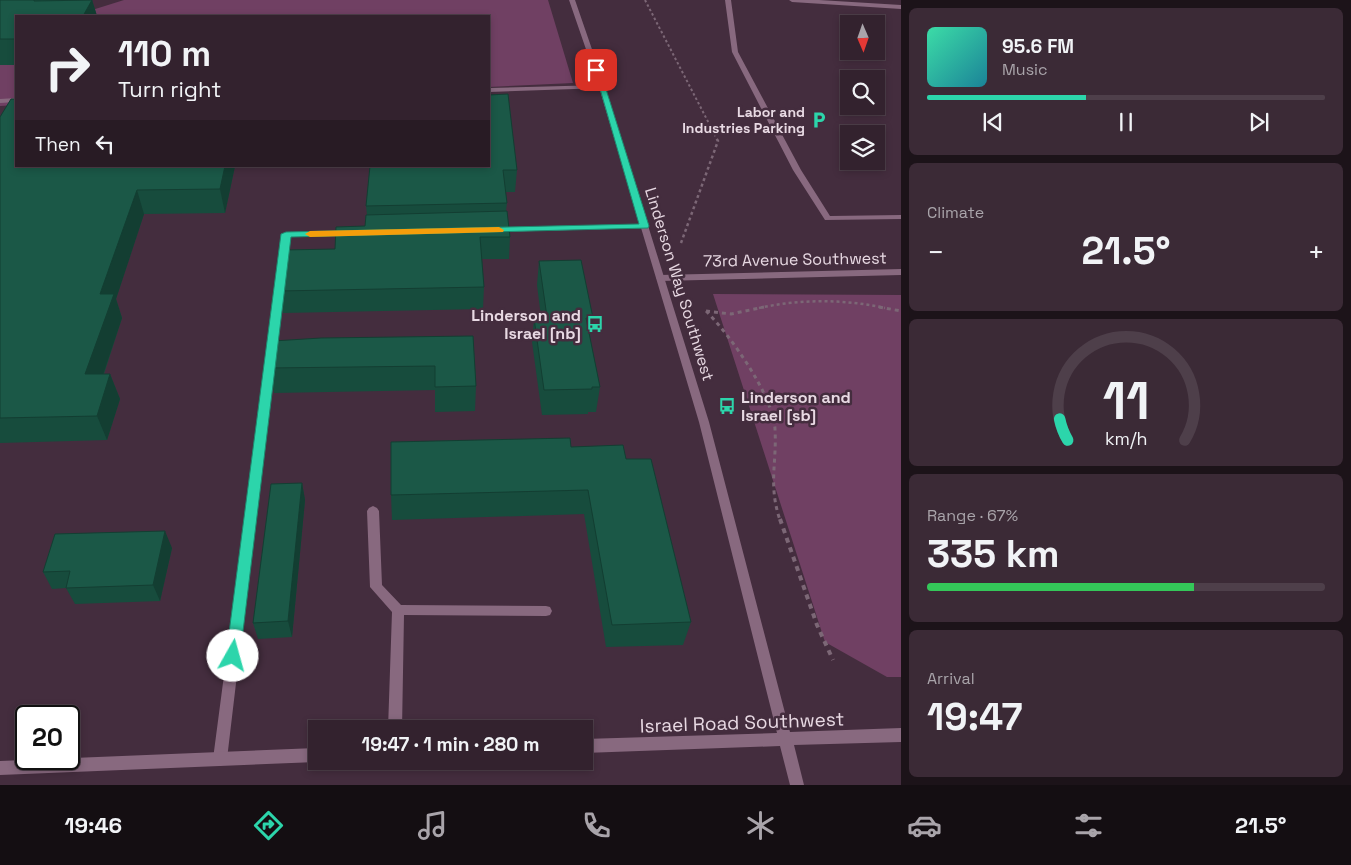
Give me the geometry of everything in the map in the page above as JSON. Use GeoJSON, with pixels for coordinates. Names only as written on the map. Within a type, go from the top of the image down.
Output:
{"type":"FeatureCollection","features":[{"type":"Feature","properties":{"kind":"street","name":"Linderson Way Southwest"},"geometry":{"type":"LineString","coordinates":[[572,0],[602,87],[704,422],[797,785]]}},
{"type":"Feature","properties":{"kind":"street"},"geometry":{"type":"LineString","coordinates":[[728,0],[736,52],[797,170],[828,218],[901,217]]}},
{"type":"Feature","properties":{"kind":"street"},"geometry":{"type":"LineString","coordinates":[[792,0],[901,6]]}},
{"type":"Feature","properties":{"kind":"street"},"geometry":{"type":"LineString","coordinates":[[490,90],[602,87]]}},
{"type":"Feature","properties":{"kind":"street"},"geometry":{"type":"LineString","coordinates":[[0,101],[15,100]]}},
{"type":"Feature","properties":{"kind":"street"},"geometry":{"type":"LineString","coordinates":[[485,230],[644,226]]}},
{"type":"Feature","properties":{"kind":"street"},"geometry":{"type":"LineString","coordinates":[[220,759],[286,234],[356,233]]}},
{"type":"Feature","properties":{"kind":"street","name":"73rd Avenue Southwest"},"geometry":{"type":"LineString","coordinates":[[660,278],[901,272]]}},
{"type":"Feature","properties":{"kind":"street"},"geometry":{"type":"LineString","coordinates":[[372,511],[376,587],[398,610],[396,720]]}},
{"type":"Feature","properties":{"kind":"street"},"geometry":{"type":"LineString","coordinates":[[398,610],[546,611]]}},
{"type":"Feature","properties":{"kind":"street","name":"Israel Road Southwest"},"geometry":{"type":"LineString","coordinates":[[593,746],[901,736]]}},
{"type":"Feature","properties":{"kind":"street"},"geometry":{"type":"LineString","coordinates":[[0,768],[308,755]]}},
{"type":"Feature","properties":{"kind":"path"},"geometry":{"type":"LineString","coordinates":[[645,0],[718,141],[681,243]]}},
{"type":"Feature","properties":{"kind":"path"},"geometry":{"type":"LineString","coordinates":[[833,660],[817,625],[774,503],[772,471],[775,428],[765,394],[721,326],[706,311],[731,314],[780,303],[858,302],[901,311]]}},
{"type":"Feature","properties":{"kind":"shaded area"},"geometry":{"type":"Polygon","coordinates":[[[124,0],[548,0],[573,83],[490,87],[490,15],[76,15],[124,0]]]}},
{"type":"Feature","properties":{"kind":"shaded area"},"geometry":{"type":"Polygon","coordinates":[[[15,40],[15,105],[0,106],[0,48],[15,40]]]}},
{"type":"Feature","properties":{"kind":"shaded area"},"geometry":{"type":"Polygon","coordinates":[[[713,294],[901,295],[901,677],[887,677],[825,642],[713,294]]]}},
{"type":"Feature","properties":{"kind":"building"},"geometry":{"type":"Polygon","coordinates":[[[0,0],[92,0],[84,15],[15,15],[15,39],[0,39],[0,0]]]}},
{"type":"Feature","properties":{"kind":"building"},"geometry":{"type":"Polygon","coordinates":[[[508,94],[517,170],[503,170],[507,203],[366,206],[370,167],[490,167],[490,95],[508,94]]]}},
{"type":"Feature","properties":{"kind":"building"},"geometry":{"type":"Polygon","coordinates":[[[11,99],[15,99],[15,167],[225,167],[220,189],[137,190],[100,294],[114,294],[85,374],[110,374],[97,416],[0,418],[0,117],[11,99]]]}},
{"type":"Feature","properties":{"kind":"building"},"geometry":{"type":"Polygon","coordinates":[[[507,211],[510,237],[480,237],[484,287],[279,291],[284,250],[335,249],[336,227],[365,226],[366,215],[507,211]]]}},
{"type":"Feature","properties":{"kind":"building"},"geometry":{"type":"Polygon","coordinates":[[[581,260],[593,318],[586,318],[600,387],[592,387],[592,389],[544,390],[534,318],[547,317],[539,261],[581,260]]]}},
{"type":"Feature","properties":{"kind":"building"},"geometry":{"type":"Polygon","coordinates":[[[473,336],[476,386],[435,387],[435,366],[269,368],[273,341],[321,338],[473,336]]]}},
{"type":"Feature","properties":{"kind":"building"},"geometry":{"type":"Polygon","coordinates":[[[570,438],[571,447],[623,445],[626,459],[651,459],[691,622],[612,625],[588,490],[391,495],[391,442],[570,438]]]}},
{"type":"Feature","properties":{"kind":"building"},"geometry":{"type":"Polygon","coordinates":[[[302,483],[288,621],[253,623],[271,484],[302,483]]]}},
{"type":"Feature","properties":{"kind":"building"},"geometry":{"type":"Polygon","coordinates":[[[165,531],[153,585],[66,588],[70,571],[43,572],[55,534],[165,531]]]}},
{"type":"Feature","properties":{"kind":"slow traffic"},"geometry":{"type":"LineString","coordinates":[[310,234],[499,230]]}},
{"type":"Feature","properties":{"kind":"place","name":"Labor and Industries Parking"},"geometry":{"type":"Point","coordinates":[819,120]}},
{"type":"Feature","properties":{"kind":"place","name":"Linderson and Israel [nb]"},"geometry":{"type":"Point","coordinates":[595,324]}},
{"type":"Feature","properties":{"kind":"place","name":"Linderson and Israel [sb]"},"geometry":{"type":"Point","coordinates":[727,406]}},
{"type":"Feature","properties":{"kind":"route"},"geometry":{"type":"LineString","coordinates":[[233,656],[286,234],[644,226],[596,70]]}}]}
